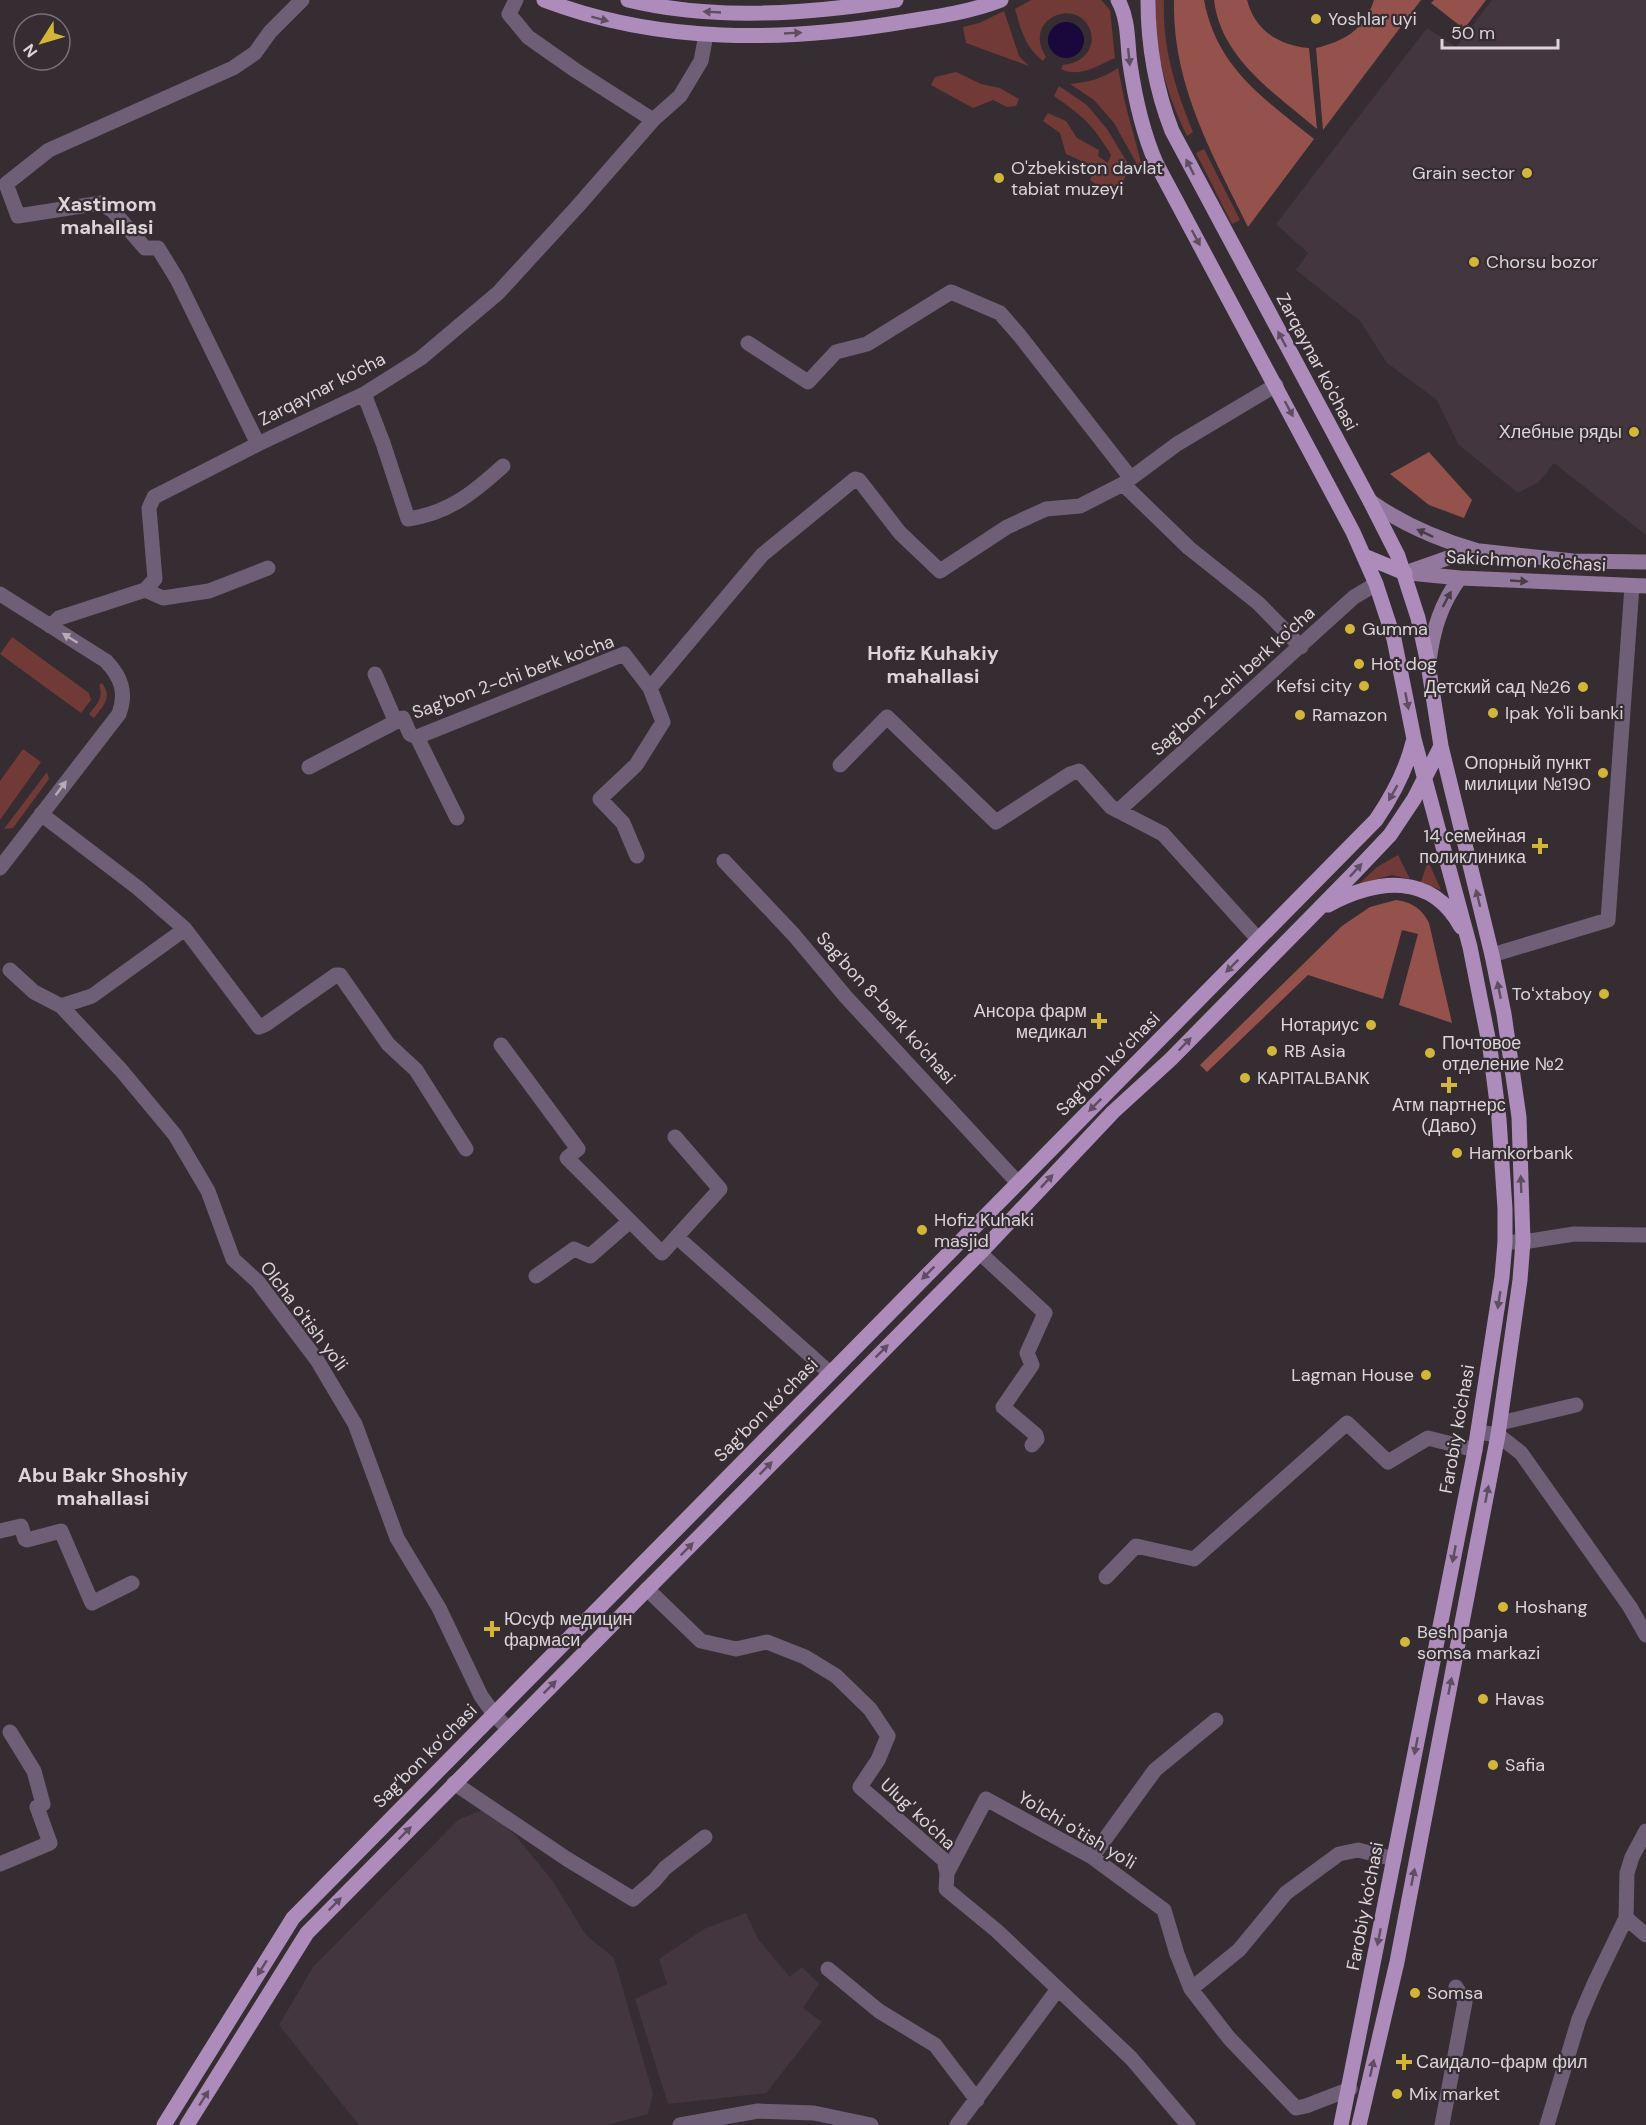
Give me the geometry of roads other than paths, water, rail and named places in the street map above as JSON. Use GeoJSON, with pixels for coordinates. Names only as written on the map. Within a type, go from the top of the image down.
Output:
{"type":"FeatureCollection","features":[{"type":"Feature","properties":{"kind":"main road"},"geometry":{"type":"LineString","coordinates":[[544,0],[580,13],[622,24],[706,35],[771,35],[877,27],[955,13],[1001,0]]}},
{"type":"Feature","properties":{"kind":"main road"},"geometry":{"type":"LineString","coordinates":[[628,0],[692,10],[743,12],[836,8],[896,0]]}},
{"type":"Feature","properties":{"kind":"main road"},"geometry":{"type":"LineString","coordinates":[[1118,0],[1125,17],[1135,97],[1150,149],[1276,385],[1377,584],[1399,658],[1414,739],[1441,746],[1492,955],[1504,1014],[1519,1117],[1523,1242],[1520,1280],[1499,1429],[1397,1962],[1359,2125]]}},
{"type":"Feature","properties":{"kind":"main road","name":"Zarqaynar ko'chasi"},"geometry":{"type":"LineString","coordinates":[[1148,0],[1155,70],[1163,108],[1172,131],[1370,501],[1405,573],[1428,664],[1441,746]]}},
{"type":"Feature","properties":{"kind":"main road"},"geometry":{"type":"LineString","coordinates":[[1370,501],[1429,535],[1480,551]]}},
{"type":"Feature","properties":{"kind":"main road","name":"Sakichmon ko'chasi"},"geometry":{"type":"LineString","coordinates":[[1377,584],[1459,554],[1480,551],[1573,561],[1646,562]]}},
{"type":"Feature","properties":{"kind":"main road","name":"Sakichmon ko'chasi"},"geometry":{"type":"LineString","coordinates":[[1364,556],[1405,573],[1460,578],[1639,586]]}},
{"type":"Feature","properties":{"kind":"main road"},"geometry":{"type":"LineString","coordinates":[[1428,664],[1436,624],[1444,603],[1460,578]]}},
{"type":"Feature","properties":{"kind":"main road","name":"Farobiy ko'chasi"},"geometry":{"type":"LineString","coordinates":[[1341,2125],[1350,2089],[1475,1450],[1502,1277],[1505,1242],[1499,1119],[1490,1048],[1470,947],[1414,739]]}},
{"type":"Feature","properties":{"kind":"main road","name":"Sag’bon ko’chasi"},"geometry":{"type":"LineString","coordinates":[[164,2125],[293,1918],[1376,819],[1400,782],[1414,739]]}},
{"type":"Feature","properties":{"kind":"main road","name":"Sag’bon ko’chasi"},"geometry":{"type":"LineString","coordinates":[[187,2125],[306,1933],[980,1253],[1113,1112],[1171,1059],[1315,912],[1389,834],[1425,779],[1441,746]]}},
{"type":"Feature","properties":{"kind":"main road"},"geometry":{"type":"LineString","coordinates":[[1315,912],[1371,887],[1399,885],[1413,887],[1432,895],[1446,906],[1460,925],[1470,947]]}},
{"type":"Feature","properties":{"kind":"main road"},"geometry":{"type":"LineString","coordinates":[[619,1588],[633,1603]]}},
{"type":"Feature","properties":{"kind":"main road"},"geometry":{"type":"LineString","coordinates":[[419,1789],[435,1804]]}},
{"type":"Feature","properties":{"kind":"street"},"geometry":{"type":"LineString","coordinates":[[258,444],[177,279],[158,248],[145,248],[113,211],[101,203],[18,216],[6,184],[49,150],[233,68],[255,53],[270,32],[302,0]]}},
{"type":"Feature","properties":{"kind":"street"},"geometry":{"type":"LineString","coordinates":[[516,0],[509,14],[528,37],[653,120]]}},
{"type":"Feature","properties":{"kind":"street","name":"Zarqaynar ko'cha"},"geometry":{"type":"LineString","coordinates":[[145,590],[155,579],[149,508],[154,497],[364,394],[421,358],[498,294],[653,120],[680,96],[701,61],[706,35]]}},
{"type":"Feature","properties":{"kind":"street"},"geometry":{"type":"LineString","coordinates":[[748,344],[808,382],[836,352],[867,344],[951,292],[1000,313],[1020,336],[1126,481],[1189,548],[1258,603],[1301,647]]}},
{"type":"Feature","properties":{"kind":"street"},"geometry":{"type":"LineString","coordinates":[[637,856],[623,823],[600,799],[636,765],[663,722],[650,688],[762,555],[855,479],[859,480],[900,533],[940,571],[1007,527],[1046,509],[1080,506],[1126,481],[1177,444],[1276,385]]}},
{"type":"Feature","properties":{"kind":"street"},"geometry":{"type":"LineString","coordinates":[[364,394],[408,519],[429,516],[473,493],[503,466]]}},
{"type":"Feature","properties":{"kind":"street"},"geometry":{"type":"LineString","coordinates":[[50,626],[59,618],[145,590],[163,598],[209,591],[268,568]]}},
{"type":"Feature","properties":{"kind":"street","name":"Sag'bon 2-chi berk ko'cha"},"geometry":{"type":"LineString","coordinates":[[1118,811],[1354,597],[1377,584]]}},
{"type":"Feature","properties":{"kind":"street"},"geometry":{"type":"LineString","coordinates":[[1492,955],[1608,920],[1631,610],[1639,586]]}},
{"type":"Feature","properties":{"kind":"street"},"geometry":{"type":"LineString","coordinates":[[0,594],[106,661],[119,677],[123,687],[119,714],[0,868]]}},
{"type":"Feature","properties":{"kind":"street","name":"Sag'bon 2-chi berk ko'cha"},"geometry":{"type":"LineString","coordinates":[[309,767],[395,720],[403,718],[410,734],[417,737],[624,654],[650,688]]}},
{"type":"Feature","properties":{"kind":"street"},"geometry":{"type":"LineString","coordinates":[[375,674],[395,720]]}},
{"type":"Feature","properties":{"kind":"street"},"geometry":{"type":"LineString","coordinates":[[840,765],[887,717],[996,822],[1079,771],[1104,802],[1164,834],[1258,939]]}},
{"type":"Feature","properties":{"kind":"street"},"geometry":{"type":"LineString","coordinates":[[417,737],[457,818]]}},
{"type":"Feature","properties":{"kind":"street"},"geometry":{"type":"LineString","coordinates":[[41,814],[138,888],[185,928],[259,1027],[336,975],[340,975],[387,1044],[416,1070],[466,1149]]}},
{"type":"Feature","properties":{"kind":"street","name":"Sag'bon 8-berk ko'chasi"},"geometry":{"type":"LineString","coordinates":[[724,861],[1018,1183]]}},
{"type":"Feature","properties":{"kind":"street"},"geometry":{"type":"LineString","coordinates":[[61,1006],[92,996],[185,928]]}},
{"type":"Feature","properties":{"kind":"street","name":"Olcha o'tish yo'li"},"geometry":{"type":"LineString","coordinates":[[10,970],[34,992],[61,1006],[121,1070],[174,1135],[208,1191],[233,1259],[258,1282],[317,1360],[355,1424],[397,1538],[439,1608],[481,1696],[508,1729]]}},
{"type":"Feature","properties":{"kind":"street"},"geometry":{"type":"LineString","coordinates":[[501,1045],[578,1149],[567,1158],[662,1253],[720,1189],[675,1137]]}},
{"type":"Feature","properties":{"kind":"street"},"geometry":{"type":"LineString","coordinates":[[536,1276],[574,1249],[590,1256],[630,1221]]}},
{"type":"Feature","properties":{"kind":"street"},"geometry":{"type":"LineString","coordinates":[[1505,1242],[1523,1242],[1574,1234],[1646,1234]]}},
{"type":"Feature","properties":{"kind":"street"},"geometry":{"type":"LineString","coordinates":[[677,1237],[830,1373]]}},
{"type":"Feature","properties":{"kind":"street"},"geometry":{"type":"LineString","coordinates":[[980,1253],[1045,1313],[1027,1353],[1032,1365],[1003,1407],[1036,1435],[1037,1439],[1032,1444]]}},
{"type":"Feature","properties":{"kind":"street"},"geometry":{"type":"LineString","coordinates":[[1478,1432],[1499,1429],[1576,1406]]}},
{"type":"Feature","properties":{"kind":"street"},"geometry":{"type":"LineString","coordinates":[[1106,1576],[1136,1546],[1194,1559],[1347,1423],[1388,1462],[1428,1438],[1475,1450]]}},
{"type":"Feature","properties":{"kind":"street"},"geometry":{"type":"LineString","coordinates":[[1499,1429],[1536,1473],[1630,1607],[1646,1635]]}},
{"type":"Feature","properties":{"kind":"street"},"geometry":{"type":"LineString","coordinates":[[0,1531],[21,1526],[27,1540],[61,1531],[92,1603],[132,1583]]}},
{"type":"Feature","properties":{"kind":"street","name":"Ulug' ko'cha"},"geometry":{"type":"LineString","coordinates":[[647,1589],[701,1641],[736,1648],[767,1642],[805,1657],[836,1676],[870,1709],[888,1736],[878,1760],[860,1787],[944,1860],[947,1873],[946,1889],[997,1931],[1131,2058],[1188,2125]]}},
{"type":"Feature","properties":{"kind":"street"},"geometry":{"type":"LineString","coordinates":[[1092,1857],[1155,1770],[1169,1756],[1216,1720]]}},
{"type":"Feature","properties":{"kind":"street"},"geometry":{"type":"LineString","coordinates":[[0,1864],[50,1843],[37,1807],[43,1804],[34,1771],[10,1732]]}},
{"type":"Feature","properties":{"kind":"street"},"geometry":{"type":"LineString","coordinates":[[454,1784],[567,1859],[633,1899],[665,1868],[705,1837]]}},
{"type":"Feature","properties":{"kind":"street","name":"Yo'lchi o'tish yo'li"},"geometry":{"type":"LineString","coordinates":[[947,1873],[986,1799],[1092,1857],[1164,1910],[1177,1954],[1191,1989],[1229,2038],[1296,2108],[1316,2103],[1350,2089]]}},
{"type":"Feature","properties":{"kind":"street"},"geometry":{"type":"LineString","coordinates":[[1547,2125],[1580,2019],[1626,1918],[1627,1873],[1632,1857],[1646,1831]]}},
{"type":"Feature","properties":{"kind":"street"},"geometry":{"type":"LineString","coordinates":[[1191,1989],[1239,1950],[1286,1893],[1339,1854],[1358,1850],[1394,1858]]}},
{"type":"Feature","properties":{"kind":"street"},"geometry":{"type":"LineString","coordinates":[[1626,1918],[1646,1935]]}},
{"type":"Feature","properties":{"kind":"street"},"geometry":{"type":"LineString","coordinates":[[828,1970],[879,2011],[934,2045],[977,2100]]}},
{"type":"Feature","properties":{"kind":"street"},"geometry":{"type":"LineString","coordinates":[[1442,2125],[1465,2002],[1456,1987]]}},
{"type":"Feature","properties":{"kind":"street"},"geometry":{"type":"LineString","coordinates":[[957,2125],[1058,1989]]}},
{"type":"Feature","properties":{"kind":"street"},"geometry":{"type":"LineString","coordinates":[[680,2125],[758,2111],[814,2113],[871,2125]]}},
{"type":"Feature","properties":{"kind":"place","name":"Yoshlar uyi"},"geometry":{"type":"Point","coordinates":[1316,19]}},
{"type":"Feature","properties":{"kind":"place","name":"Grain sector"},"geometry":{"type":"Point","coordinates":[1527,173]}},
{"type":"Feature","properties":{"kind":"place","name":"O'zbekiston davlat tabiat muzeyi"},"geometry":{"type":"Point","coordinates":[999,178]}},
{"type":"Feature","properties":{"kind":"place","name":"Chorsu bozor"},"geometry":{"type":"Point","coordinates":[1474,262]}},
{"type":"Feature","properties":{"kind":"place","name":"Хлебные ряды"},"geometry":{"type":"Point","coordinates":[1634,432]}},
{"type":"Feature","properties":{"kind":"place","name":"Gumma"},"geometry":{"type":"Point","coordinates":[1350,629]}},
{"type":"Feature","properties":{"kind":"place","name":"Hot dog"},"geometry":{"type":"Point","coordinates":[1359,664]}},
{"type":"Feature","properties":{"kind":"place","name":"Kefsi city"},"geometry":{"type":"Point","coordinates":[1364,686]}},
{"type":"Feature","properties":{"kind":"place","name":"Детский сад №26"},"geometry":{"type":"Point","coordinates":[1583,687]}},
{"type":"Feature","properties":{"kind":"place","name":"Ipak Yo'li banki"},"geometry":{"type":"Point","coordinates":[1493,713]}},
{"type":"Feature","properties":{"kind":"place","name":"Ramazon"},"geometry":{"type":"Point","coordinates":[1300,715]}},
{"type":"Feature","properties":{"kind":"place","name":"Опорный пункт милиции №190"},"geometry":{"type":"Point","coordinates":[1603,773]}},
{"type":"Feature","properties":{"kind":"place","name":"14 семейная поликлиника"},"geometry":{"type":"Point","coordinates":[1540,846]}},
{"type":"Feature","properties":{"kind":"place","name":"Toʻxtaboy"},"geometry":{"type":"Point","coordinates":[1604,994]}},
{"type":"Feature","properties":{"kind":"place","name":"Ансора фарм медикал"},"geometry":{"type":"Point","coordinates":[1099,1021]}},
{"type":"Feature","properties":{"kind":"place","name":"Нотариус"},"geometry":{"type":"Point","coordinates":[1371,1025]}},
{"type":"Feature","properties":{"kind":"place","name":"RB Asia"},"geometry":{"type":"Point","coordinates":[1272,1051]}},
{"type":"Feature","properties":{"kind":"place","name":"Почтовое отделение №2"},"geometry":{"type":"Point","coordinates":[1430,1053]}},
{"type":"Feature","properties":{"kind":"place","name":"KAPITALBANK"},"geometry":{"type":"Point","coordinates":[1245,1078]}},
{"type":"Feature","properties":{"kind":"place","name":"Атм партнерс (Даво)"},"geometry":{"type":"Point","coordinates":[1449,1085]}},
{"type":"Feature","properties":{"kind":"place","name":"Hamkorbank"},"geometry":{"type":"Point","coordinates":[1457,1153]}},
{"type":"Feature","properties":{"kind":"place","name":"Hofiz Kuhaki masjid"},"geometry":{"type":"Point","coordinates":[922,1230]}},
{"type":"Feature","properties":{"kind":"place","name":"Lagman House"},"geometry":{"type":"Point","coordinates":[1426,1375]}},
{"type":"Feature","properties":{"kind":"place","name":"Hoshang"},"geometry":{"type":"Point","coordinates":[1503,1607]}},
{"type":"Feature","properties":{"kind":"place","name":"Юсуф медицин фармаси"},"geometry":{"type":"Point","coordinates":[492,1629]}},
{"type":"Feature","properties":{"kind":"place","name":"Besh panja somsa markazi"},"geometry":{"type":"Point","coordinates":[1405,1642]}},
{"type":"Feature","properties":{"kind":"place","name":"Havas"},"geometry":{"type":"Point","coordinates":[1483,1699]}},
{"type":"Feature","properties":{"kind":"place","name":"Safia"},"geometry":{"type":"Point","coordinates":[1493,1765]}},
{"type":"Feature","properties":{"kind":"place","name":"Somsa"},"geometry":{"type":"Point","coordinates":[1415,1993]}},
{"type":"Feature","properties":{"kind":"place","name":"Саидало-фарм фил"},"geometry":{"type":"Point","coordinates":[1404,2062]}},
{"type":"Feature","properties":{"kind":"place","name":"Mix market"},"geometry":{"type":"Point","coordinates":[1397,2094]}},
{"type":"Feature","properties":{"kind":"district","name":"Xastimom mahallasi"},"geometry":{"type":"Point","coordinates":[107,216]}},
{"type":"Feature","properties":{"kind":"district","name":"Hofiz Kuhakiy mahallasi"},"geometry":{"type":"Point","coordinates":[933,664]}},
{"type":"Feature","properties":{"kind":"district","name":"Abu Bakr Shoshiy mahallasi"},"geometry":{"type":"Point","coordinates":[103,1486]}}]}
